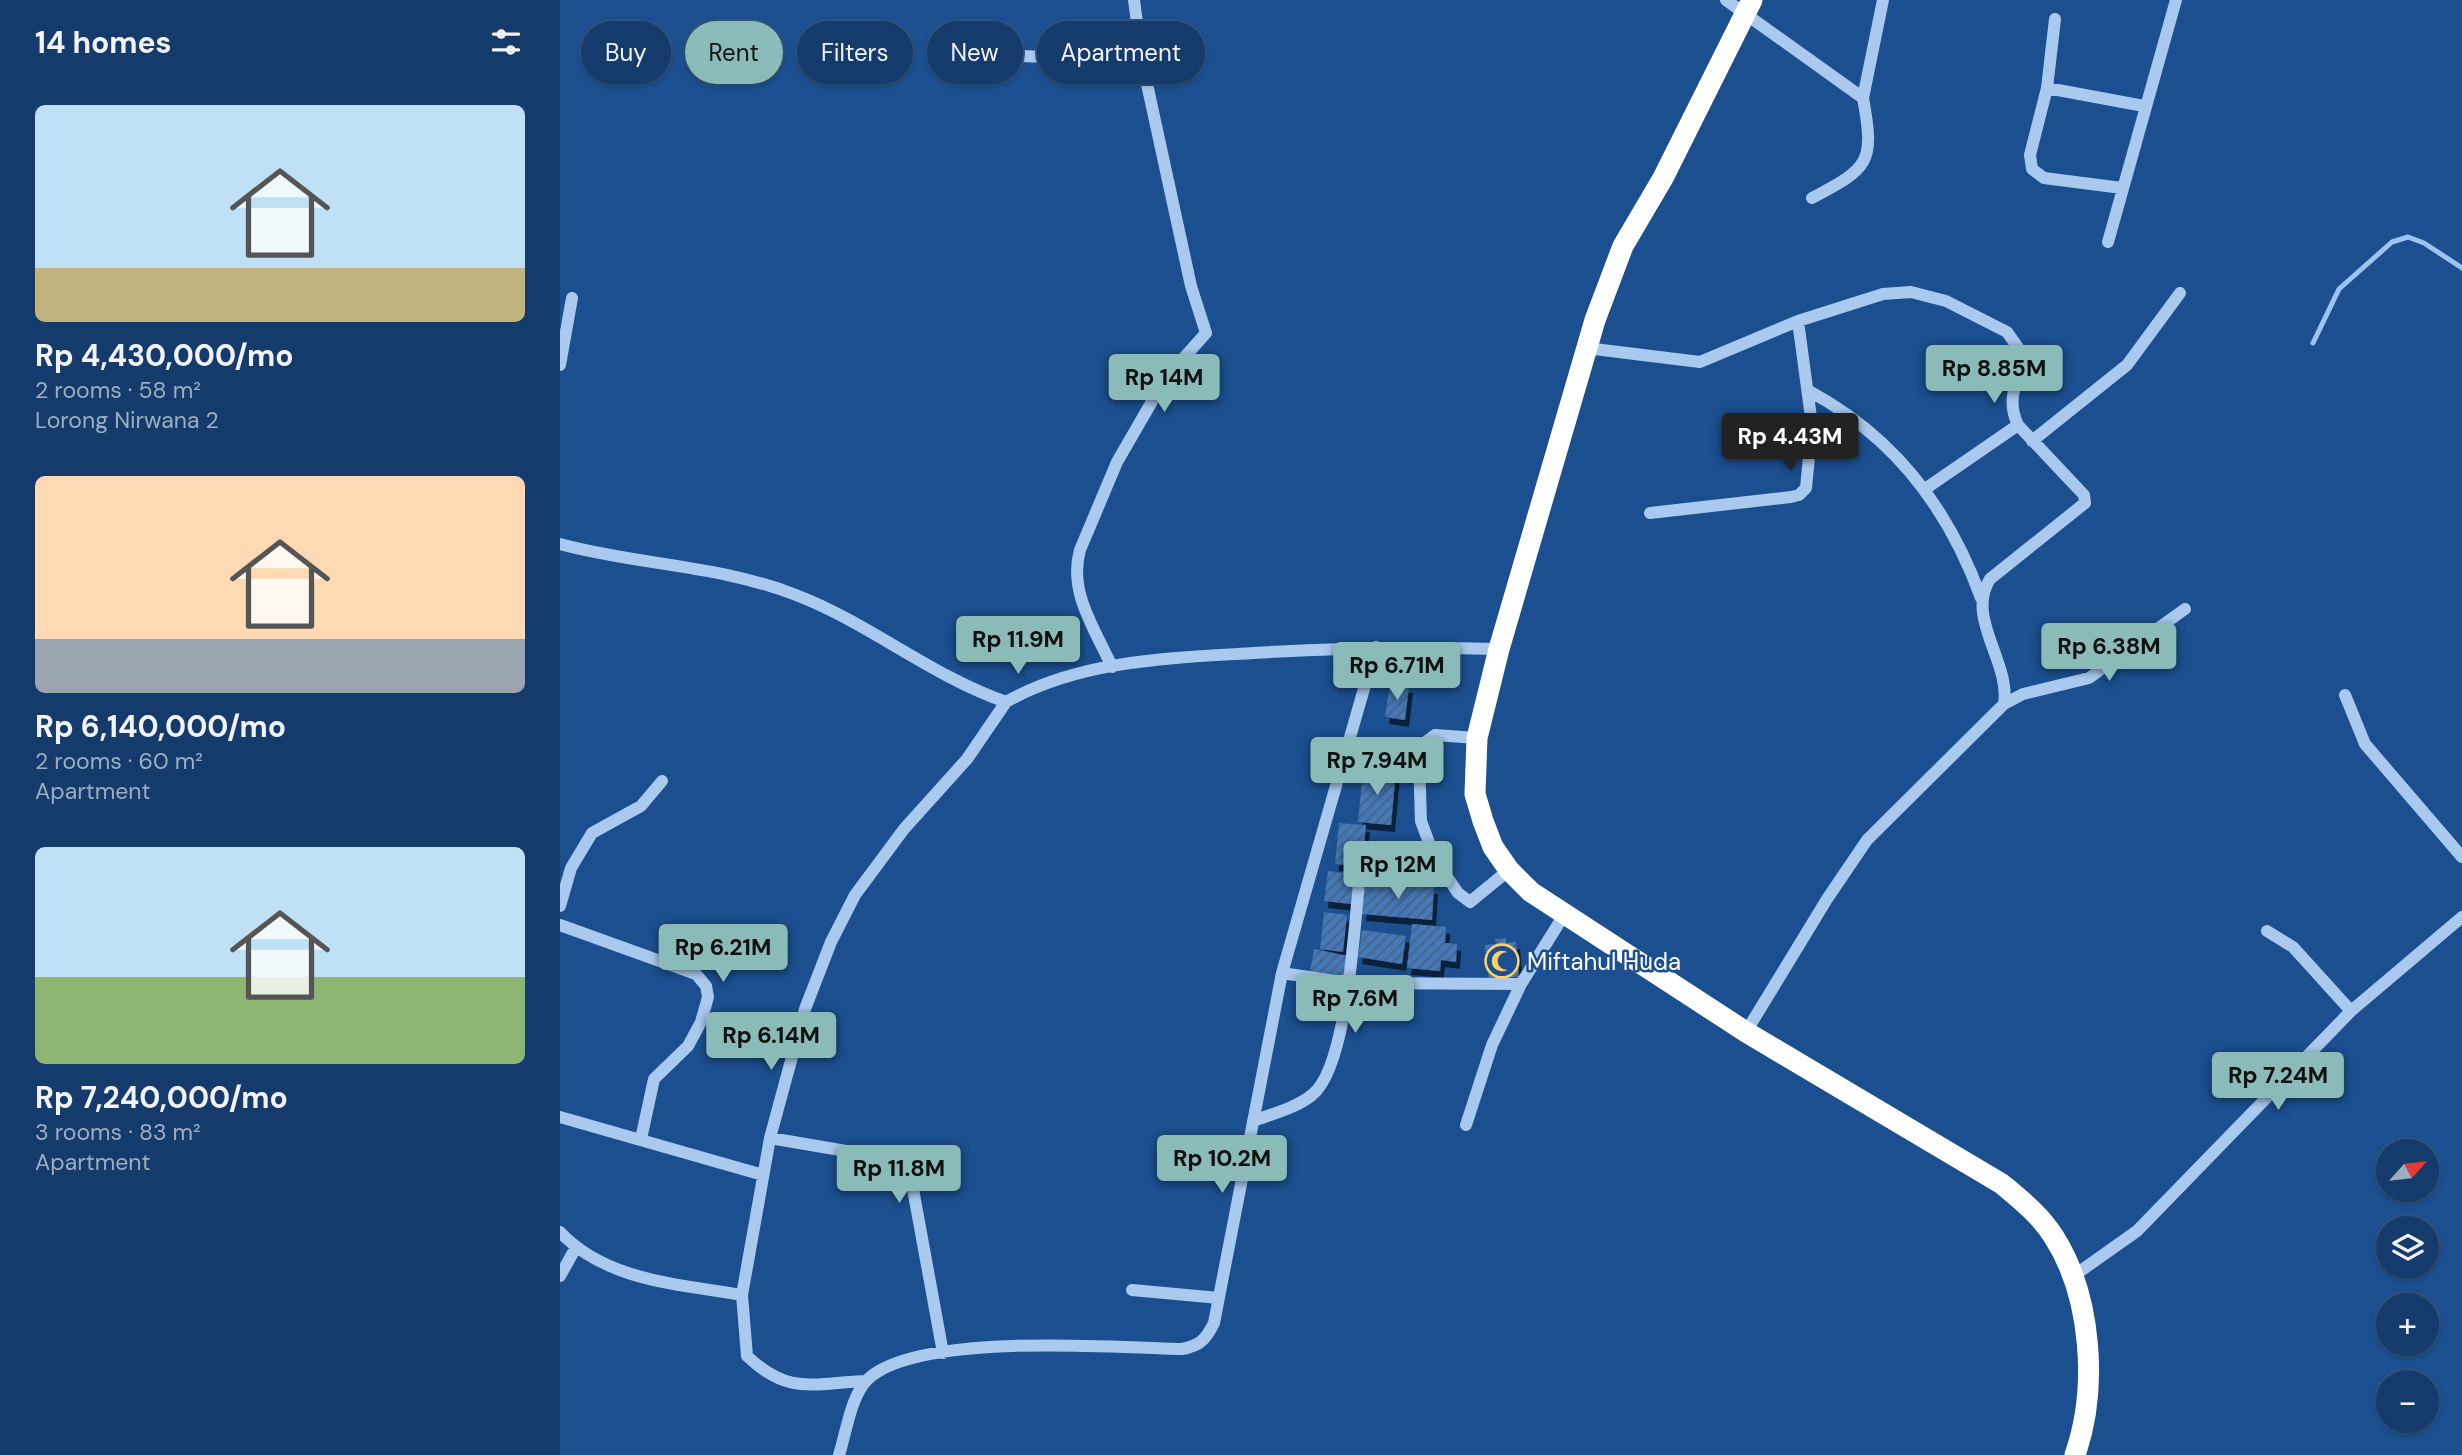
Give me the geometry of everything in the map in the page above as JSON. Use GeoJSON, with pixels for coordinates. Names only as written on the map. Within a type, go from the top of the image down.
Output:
{"type":"FeatureCollection","features":[{"type":"Feature","properties":{"kind":"highway"},"geometry":{"type":"LineString","coordinates":[[1748,7],[1663,178],[1623,246],[1586,348],[1499,649],[1477,738],[1475,794],[1493,847],[1509,870],[1531,892],[1746,1032],[2002,1184],[2041,1220],[2067,1259],[2085,1331],[2085,1414],[2075,1455]]}},
{"type":"Feature","properties":{"kind":"street"},"geometry":{"type":"LineString","coordinates":[[1134,0],[1137,21]]}},
{"type":"Feature","properties":{"kind":"street"},"geometry":{"type":"LineString","coordinates":[[1726,0],[1748,7],[1863,98]]}},
{"type":"Feature","properties":{"kind":"street"},"geometry":{"type":"LineString","coordinates":[[1812,198],[1860,170],[1869,150],[1863,98],[1883,0]]}},
{"type":"Feature","properties":{"kind":"street"},"geometry":{"type":"LineString","coordinates":[[2108,242],[2144,106],[2176,0]]}},
{"type":"Feature","properties":{"kind":"street"},"geometry":{"type":"LineString","coordinates":[[2055,19],[2047,88],[2030,155],[2032,169],[2044,178],[2122,188]]}},
{"type":"Feature","properties":{"kind":"street"},"geometry":{"type":"LineString","coordinates":[[1112,667],[1078,593],[1076,565],[1080,550],[1116,462],[1165,379],[1206,333],[1191,286],[1147,84]]}},
{"type":"Feature","properties":{"kind":"street"},"geometry":{"type":"LineString","coordinates":[[2047,88],[2144,106]]}},
{"type":"Feature","properties":{"kind":"street"},"geometry":{"type":"LineString","coordinates":[[1586,348],[1700,362],[1798,321],[1883,294],[1911,292],[1946,301],[2007,332],[2026,359],[2010,399],[2011,411],[2018,425],[2084,495],[2085,503],[1990,579],[1981,598]]}},
{"type":"Feature","properties":{"kind":"street"},"geometry":{"type":"LineString","coordinates":[[2032,441],[2127,365],[2180,293]]}},
{"type":"Feature","properties":{"kind":"street"},"geometry":{"type":"LineString","coordinates":[[560,365],[572,298]]}},
{"type":"Feature","properties":{"kind":"street"},"geometry":{"type":"LineString","coordinates":[[1650,513],[1799,495],[1806,488],[1812,425],[1798,321]]}},
{"type":"Feature","properties":{"kind":"street"},"geometry":{"type":"LineString","coordinates":[[1809,391],[1839,408],[1879,440],[1925,489],[1968,561],[2006,691],[2004,704]]}},
{"type":"Feature","properties":{"kind":"street"},"geometry":{"type":"LineString","coordinates":[[1925,489],[2018,425]]}},
{"type":"Feature","properties":{"kind":"street"},"geometry":{"type":"LineString","coordinates":[[560,544],[598,554],[690,566],[794,594],[961,684],[1006,702]]}},
{"type":"Feature","properties":{"kind":"street"},"geometry":{"type":"LineString","coordinates":[[1746,1032],[1827,899],[1867,840],[2004,704],[2023,694],[2089,678],[2185,609]]}},
{"type":"Feature","properties":{"kind":"street"},"geometry":{"type":"LineString","coordinates":[[1376,647],[1282,973],[1214,1323],[1197,1347],[1182,1349],[1038,1344],[920,1355],[888,1367],[866,1381],[788,1384],[766,1375],[747,1356],[742,1295],[770,1138],[805,1009],[831,942],[855,895],[904,829],[967,759],[1006,702],[1052,680],[1112,667],[1192,656],[1376,647],[1499,649]]}},
{"type":"Feature","properties":{"kind":"street"},"geometry":{"type":"LineString","coordinates":[[2345,695],[2365,744],[2462,857]]}},
{"type":"Feature","properties":{"kind":"street"},"geometry":{"type":"LineString","coordinates":[[1477,738],[1435,735],[1424,743],[1419,759],[1421,821],[1435,859],[1458,893],[1470,902],[1509,870]]}},
{"type":"Feature","properties":{"kind":"street"},"geometry":{"type":"LineString","coordinates":[[560,906],[571,869],[592,833],[641,806],[662,781]]}},
{"type":"Feature","properties":{"kind":"street"},"geometry":{"type":"LineString","coordinates":[[1253,1121],[1312,1095],[1330,1073],[1349,983],[1359,883]]}},
{"type":"Feature","properties":{"kind":"street"},"geometry":{"type":"LineString","coordinates":[[1466,1125],[1492,1045],[1521,984],[1564,915]]}},
{"type":"Feature","properties":{"kind":"street"},"geometry":{"type":"LineString","coordinates":[[2072,1277],[2137,1231],[2351,1010],[2462,917]]}},
{"type":"Feature","properties":{"kind":"street"},"geometry":{"type":"LineString","coordinates":[[560,925],[696,974],[706,986],[708,997],[701,1022],[688,1046],[654,1079],[641,1139]]}},
{"type":"Feature","properties":{"kind":"street"},"geometry":{"type":"LineString","coordinates":[[2267,931],[2293,947],[2351,1010]]}},
{"type":"Feature","properties":{"kind":"street"},"geometry":{"type":"LineString","coordinates":[[1282,973],[1349,983],[1521,984]]}},
{"type":"Feature","properties":{"kind":"street"},"geometry":{"type":"LineString","coordinates":[[560,1117],[763,1175]]}},
{"type":"Feature","properties":{"kind":"street"},"geometry":{"type":"LineString","coordinates":[[770,1138],[887,1158],[901,1165],[911,1178],[943,1353]]}},
{"type":"Feature","properties":{"kind":"street"},"geometry":{"type":"LineString","coordinates":[[560,1233],[575,1249],[632,1276],[742,1295]]}},
{"type":"Feature","properties":{"kind":"street"},"geometry":{"type":"LineString","coordinates":[[560,1276],[575,1249]]}},
{"type":"Feature","properties":{"kind":"street"},"geometry":{"type":"LineString","coordinates":[[1132,1290],[1219,1298]]}},
{"type":"Feature","properties":{"kind":"street"},"geometry":{"type":"LineString","coordinates":[[839,1455],[857,1399],[866,1381]]}},
{"type":"Feature","properties":{"kind":"building"},"geometry":{"type":"Polygon","coordinates":[[[1390,683],[1409,686],[1405,720],[1385,717],[1390,683]]]}},
{"type":"Feature","properties":{"kind":"building"},"geometry":{"type":"Polygon","coordinates":[[[1362,739],[1394,741],[1393,762],[1361,760],[1362,739]]]}},
{"type":"Feature","properties":{"kind":"building"},"geometry":{"type":"Polygon","coordinates":[[[1363,769],[1396,771],[1391,825],[1358,822],[1363,769]]]}},
{"type":"Feature","properties":{"kind":"building"},"geometry":{"type":"Polygon","coordinates":[[[1339,823],[1366,825],[1362,867],[1335,864],[1339,823]]]}},
{"type":"Feature","properties":{"kind":"building"},"geometry":{"type":"Polygon","coordinates":[[[1328,871],[1354,874],[1351,904],[1324,901],[1328,871]]]}},
{"type":"Feature","properties":{"kind":"building"},"geometry":{"type":"Polygon","coordinates":[[[1365,881],[1434,887],[1432,920],[1362,914],[1365,881]]]}},
{"type":"Feature","properties":{"kind":"building"},"geometry":{"type":"Polygon","coordinates":[[[1324,912],[1347,915],[1343,952],[1320,949],[1324,912]]]}},
{"type":"Feature","properties":{"kind":"building"},"geometry":{"type":"Polygon","coordinates":[[[1412,924],[1446,927],[1445,943],[1457,944],[1456,962],[1441,960],[1440,971],[1407,968],[1412,924]]]}},
{"type":"Feature","properties":{"kind":"building"},"geometry":{"type":"Polygon","coordinates":[[[1362,930],[1406,936],[1402,964],[1358,957],[1362,930]]]}},
{"type":"Feature","properties":{"kind":"building","name":"Miftahul Huda"},"geometry":{"type":"Polygon","coordinates":[[[1506,938],[1506,943],[1516,942],[1519,977],[1489,979],[1485,945],[1496,944],[1495,939],[1506,938]]]}},
{"type":"Feature","properties":{"kind":"building"},"geometry":{"type":"Polygon","coordinates":[[[1314,949],[1348,956],[1343,979],[1310,972],[1314,949]]]}},
{"type":"Feature","properties":{"kind":"waterway"},"geometry":{"type":"LineString","coordinates":[[2313,343],[2339,289],[2392,242],[2408,237],[2424,243],[2462,268]]}},
{"type":"Feature","properties":{"kind":"place","name":"Miftahul Huda"},"geometry":{"type":"Point","coordinates":[1502,961]}}]}
